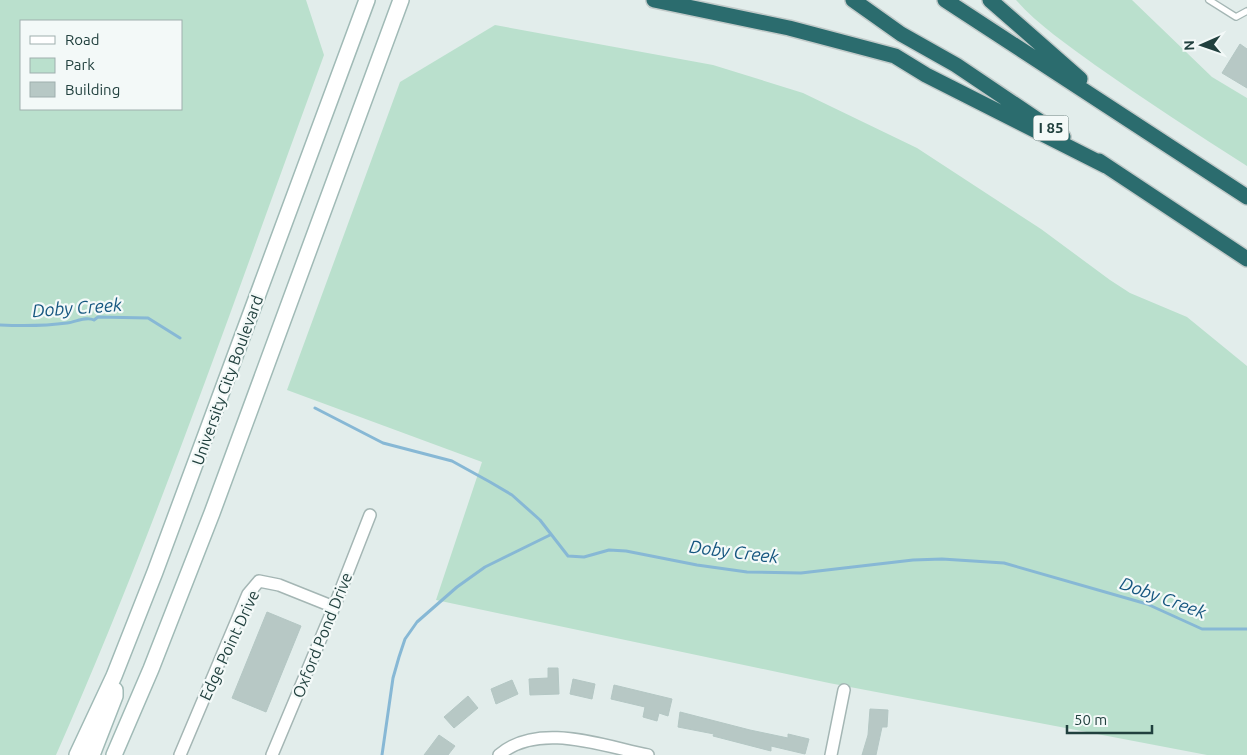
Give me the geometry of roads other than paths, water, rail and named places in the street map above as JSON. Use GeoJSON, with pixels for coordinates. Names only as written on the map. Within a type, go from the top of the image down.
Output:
{"type":"FeatureCollection","features":[{"type":"Feature","properties":{"kind":"highway"},"geometry":{"type":"LineString","coordinates":[[654,0],[789,28],[895,56],[926,76],[1106,166]]}},
{"type":"Feature","properties":{"kind":"highway","name":"I 85"},"geometry":{"type":"LineString","coordinates":[[853,0],[901,34],[956,64],[1247,259]]}},
{"type":"Feature","properties":{"kind":"highway"},"geometry":{"type":"LineString","coordinates":[[945,0],[1247,196]]}},
{"type":"Feature","properties":{"kind":"highway"},"geometry":{"type":"LineString","coordinates":[[990,0],[1125,118]]}},
{"type":"Feature","properties":{"kind":"main road","name":"University City Boulevard"},"geometry":{"type":"LineString","coordinates":[[77,755],[114,676],[214,415],[367,0]]}},
{"type":"Feature","properties":{"kind":"main road","name":"University City Boulevard"},"geometry":{"type":"LineString","coordinates":[[114,755],[151,669],[205,531],[401,0]]}},
{"type":"Feature","properties":{"kind":"main road"},"geometry":{"type":"LineString","coordinates":[[92,755],[115,696],[114,676]]}},
{"type":"Feature","properties":{"kind":"street","name":"Oxford Pond Drive"},"geometry":{"type":"LineString","coordinates":[[272,755],[370,515]]}},
{"type":"Feature","properties":{"kind":"street","name":"Edge Point Drive"},"geometry":{"type":"LineString","coordinates":[[180,755],[248,594],[259,582],[279,585],[334,607]]}},
{"type":"Feature","properties":{"kind":"street"},"geometry":{"type":"LineString","coordinates":[[831,755],[844,690]]}},
{"type":"Feature","properties":{"kind":"street"},"geometry":{"type":"LineString","coordinates":[[499,755],[522,742],[545,737],[648,755]]}},
{"type":"Feature","properties":{"kind":"lane"},"geometry":{"type":"LineString","coordinates":[[1209,0],[1236,17],[1247,11]]}},
{"type":"Feature","properties":{"kind":"waterway","name":"Doby Creek"},"geometry":{"type":"LineString","coordinates":[[0,325],[50,325],[84,319],[94,320],[98,317],[148,318],[180,338]]}},
{"type":"Feature","properties":{"kind":"waterway","name":"Doby Creek"},"geometry":{"type":"LineString","coordinates":[[315,408],[383,443],[452,461],[490,482],[512,495],[540,520],[568,556],[584,557],[609,550],[626,551],[697,565],[747,572],[801,573],[913,560],[942,559],[1004,563],[1147,604],[1202,629],[1247,629]]}},
{"type":"Feature","properties":{"kind":"waterway"},"geometry":{"type":"LineString","coordinates":[[382,755],[393,678],[405,639],[417,622],[457,587],[485,567],[550,535]]}}]}
